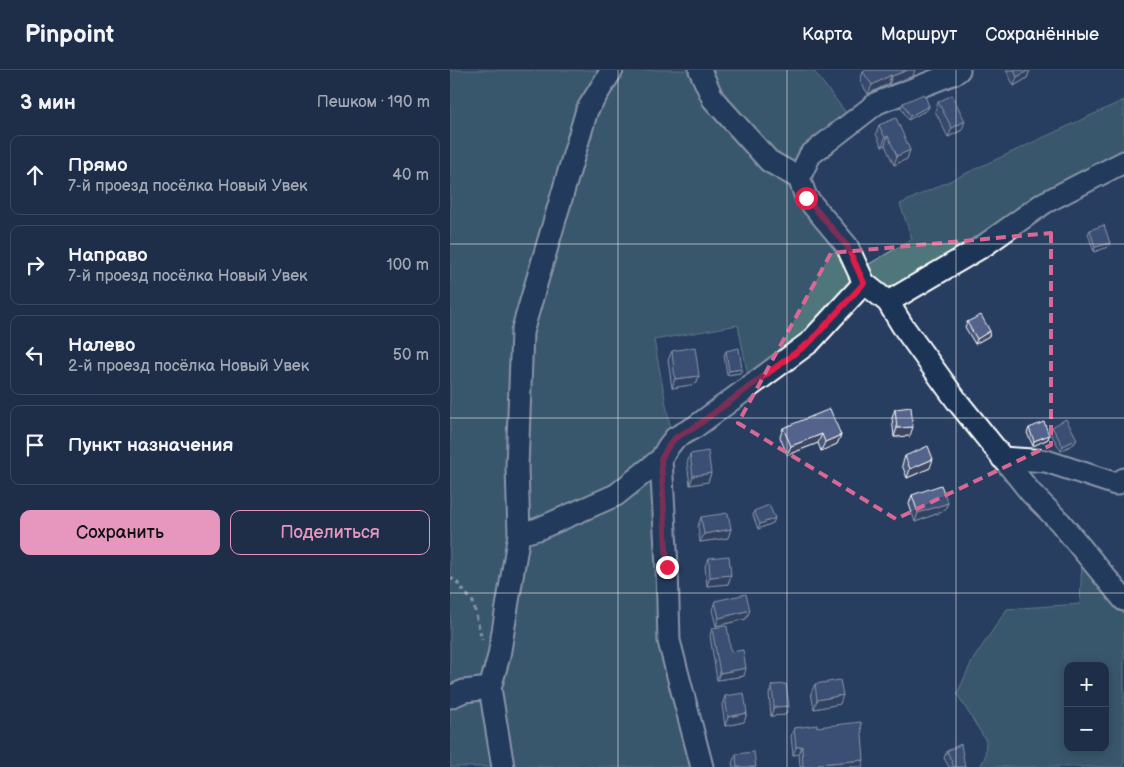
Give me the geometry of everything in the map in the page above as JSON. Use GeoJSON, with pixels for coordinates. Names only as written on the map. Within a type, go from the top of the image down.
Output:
{"type":"FeatureCollection","features":[{"type":"Feature","properties":{"kind":"street"},"geometry":{"type":"LineString","coordinates":[[503,767],[490,688],[499,656],[519,534],[517,467],[522,332],[587,110],[612,70]]}},
{"type":"Feature","properties":{"kind":"street"},"geometry":{"type":"LineString","coordinates":[[700,70],[713,99],[769,161],[799,178],[806,198],[847,246],[864,283],[888,302],[902,325],[957,401],[1002,458],[1031,493],[1060,522],[1124,600]]}},
{"type":"Feature","properties":{"kind":"street"},"geometry":{"type":"LineString","coordinates":[[799,178],[810,155],[877,103],[959,70]]}},
{"type":"Feature","properties":{"kind":"street"},"geometry":{"type":"LineString","coordinates":[[888,302],[985,245],[1044,203],[1124,162]]}},
{"type":"Feature","properties":{"kind":"street"},"geometry":{"type":"LineString","coordinates":[[519,534],[538,529],[616,495],[661,459],[675,438],[695,427],[810,342],[864,283]]}},
{"type":"Feature","properties":{"kind":"street"},"geometry":{"type":"LineString","coordinates":[[1002,458],[1046,461],[1116,484],[1124,479]]}},
{"type":"Feature","properties":{"kind":"street"},"geometry":{"type":"LineString","coordinates":[[661,459],[670,641],[702,767]]}},
{"type":"Feature","properties":{"kind":"street"},"geometry":{"type":"LineString","coordinates":[[450,697],[464,691],[490,688]]}},
{"type":"Feature","properties":{"kind":"path"},"geometry":{"type":"LineString","coordinates":[[450,578],[455,580],[472,602],[484,649]]}},
{"type":"Feature","properties":{"kind":"highlighted area"},"geometry":{"type":"Polygon","coordinates":[[[1051,233],[1051,445],[896,519],[738,423],[831,253],[1051,233]]]}},
{"type":"Feature","properties":{"kind":"green space"},"geometry":{"type":"Polygon","coordinates":[[[450,70],[695,70],[767,165],[802,200],[841,248],[853,280],[812,331],[749,381],[738,325],[654,340],[671,431],[655,455],[696,767],[450,767],[450,70]]]}},
{"type":"Feature","properties":{"kind":"green space"},"geometry":{"type":"Polygon","coordinates":[[[706,70],[813,70],[847,114],[801,158],[787,165],[745,127],[706,70]]]}},
{"type":"Feature","properties":{"kind":"green space"},"geometry":{"type":"Polygon","coordinates":[[[1124,100],[1124,158],[889,294],[874,278],[869,264],[912,239],[900,204],[1124,100]]]}},
{"type":"Feature","properties":{"kind":"green space"},"geometry":{"type":"Polygon","coordinates":[[[1082,561],[1124,587],[1124,767],[980,767],[985,757],[986,741],[957,694],[972,661],[1007,609],[1080,604],[1082,561]]]}},
{"type":"Feature","properties":{"kind":"building"},"geometry":{"type":"Polygon","coordinates":[[[866,70],[908,70],[891,75],[872,85],[863,72],[866,70]]]}},
{"type":"Feature","properties":{"kind":"building"},"geometry":{"type":"Polygon","coordinates":[[[1014,70],[1029,70],[1017,77],[1014,70]]]}},
{"type":"Feature","properties":{"kind":"building"},"geometry":{"type":"Polygon","coordinates":[[[924,94],[929,106],[910,116],[903,103],[924,94]]]}},
{"type":"Feature","properties":{"kind":"building"},"geometry":{"type":"Polygon","coordinates":[[[952,95],[965,121],[952,128],[938,102],[952,95]]]}},
{"type":"Feature","properties":{"kind":"building"},"geometry":{"type":"Polygon","coordinates":[[[896,118],[910,150],[897,156],[888,136],[885,138],[879,125],[896,118]]]}},
{"type":"Feature","properties":{"kind":"building"},"geometry":{"type":"Polygon","coordinates":[[[1104,225],[1110,243],[1095,247],[1090,230],[1104,225]]]}},
{"type":"Feature","properties":{"kind":"building"},"geometry":{"type":"Polygon","coordinates":[[[981,315],[990,331],[977,339],[967,322],[981,315]]]}},
{"type":"Feature","properties":{"kind":"building"},"geometry":{"type":"Polygon","coordinates":[[[695,347],[699,376],[675,379],[672,351],[695,347]]]}},
{"type":"Feature","properties":{"kind":"building"},"geometry":{"type":"Polygon","coordinates":[[[739,348],[742,369],[729,371],[726,351],[739,348]]]}},
{"type":"Feature","properties":{"kind":"building"},"geometry":{"type":"Polygon","coordinates":[[[911,407],[913,427],[897,428],[895,409],[911,407]]]}},
{"type":"Feature","properties":{"kind":"building"},"geometry":{"type":"Polygon","coordinates":[[[830,409],[841,435],[825,442],[822,434],[791,446],[783,428],[830,409]]]}},
{"type":"Feature","properties":{"kind":"building"},"geometry":{"type":"Polygon","coordinates":[[[1066,419],[1077,439],[1063,446],[1052,427],[1066,419]]]}},
{"type":"Feature","properties":{"kind":"building"},"geometry":{"type":"Polygon","coordinates":[[[1044,422],[1049,435],[1034,441],[1029,428],[1044,422]]]}},
{"type":"Feature","properties":{"kind":"building"},"geometry":{"type":"Polygon","coordinates":[[[928,446],[933,459],[910,469],[905,456],[928,446]]]}},
{"type":"Feature","properties":{"kind":"building"},"geometry":{"type":"Polygon","coordinates":[[[708,451],[711,473],[693,476],[690,454],[708,451]]]}},
{"type":"Feature","properties":{"kind":"building"},"geometry":{"type":"Polygon","coordinates":[[[941,485],[948,503],[918,513],[912,495],[941,485]]]}},
{"type":"Feature","properties":{"kind":"building"},"geometry":{"type":"Polygon","coordinates":[[[769,505],[775,518],[760,524],[754,511],[769,505]]]}},
{"type":"Feature","properties":{"kind":"building"},"geometry":{"type":"Polygon","coordinates":[[[728,513],[731,529],[704,534],[701,517],[728,513]]]}},
{"type":"Feature","properties":{"kind":"building"},"geometry":{"type":"Polygon","coordinates":[[[729,556],[731,575],[710,577],[709,558],[729,556]]]}},
{"type":"Feature","properties":{"kind":"building"},"geometry":{"type":"Polygon","coordinates":[[[746,594],[750,610],[719,618],[715,601],[746,594]]]}},
{"type":"Feature","properties":{"kind":"building"},"geometry":{"type":"Polygon","coordinates":[[[727,626],[731,652],[743,650],[746,668],[720,673],[712,628],[727,626]]]}},
{"type":"Feature","properties":{"kind":"building"},"geometry":{"type":"Polygon","coordinates":[[[840,680],[843,695],[817,700],[815,684],[840,680]]]}},
{"type":"Feature","properties":{"kind":"building"},"geometry":{"type":"Polygon","coordinates":[[[786,684],[789,706],[774,707],[772,685],[786,684]]]}},
{"type":"Feature","properties":{"kind":"building"},"geometry":{"type":"Polygon","coordinates":[[[744,693],[747,713],[728,717],[725,696],[744,693]]]}},
{"type":"Feature","properties":{"kind":"building"},"geometry":{"type":"Polygon","coordinates":[[[861,722],[864,760],[819,764],[819,767],[803,767],[802,746],[796,747],[794,728],[861,722]]]}},
{"type":"Feature","properties":{"kind":"building"},"geometry":{"type":"Polygon","coordinates":[[[961,744],[965,767],[954,767],[947,751],[961,744]]]}},
{"type":"Feature","properties":{"kind":"building"},"geometry":{"type":"Polygon","coordinates":[[[754,752],[756,767],[737,767],[736,754],[754,752]]]}},
{"type":"Feature","properties":{"kind":"route"},"geometry":{"type":"LineString","coordinates":[[667,567],[661,459],[668,447],[675,438],[695,427],[810,342],[864,283],[847,246],[806,198]]}}]}
